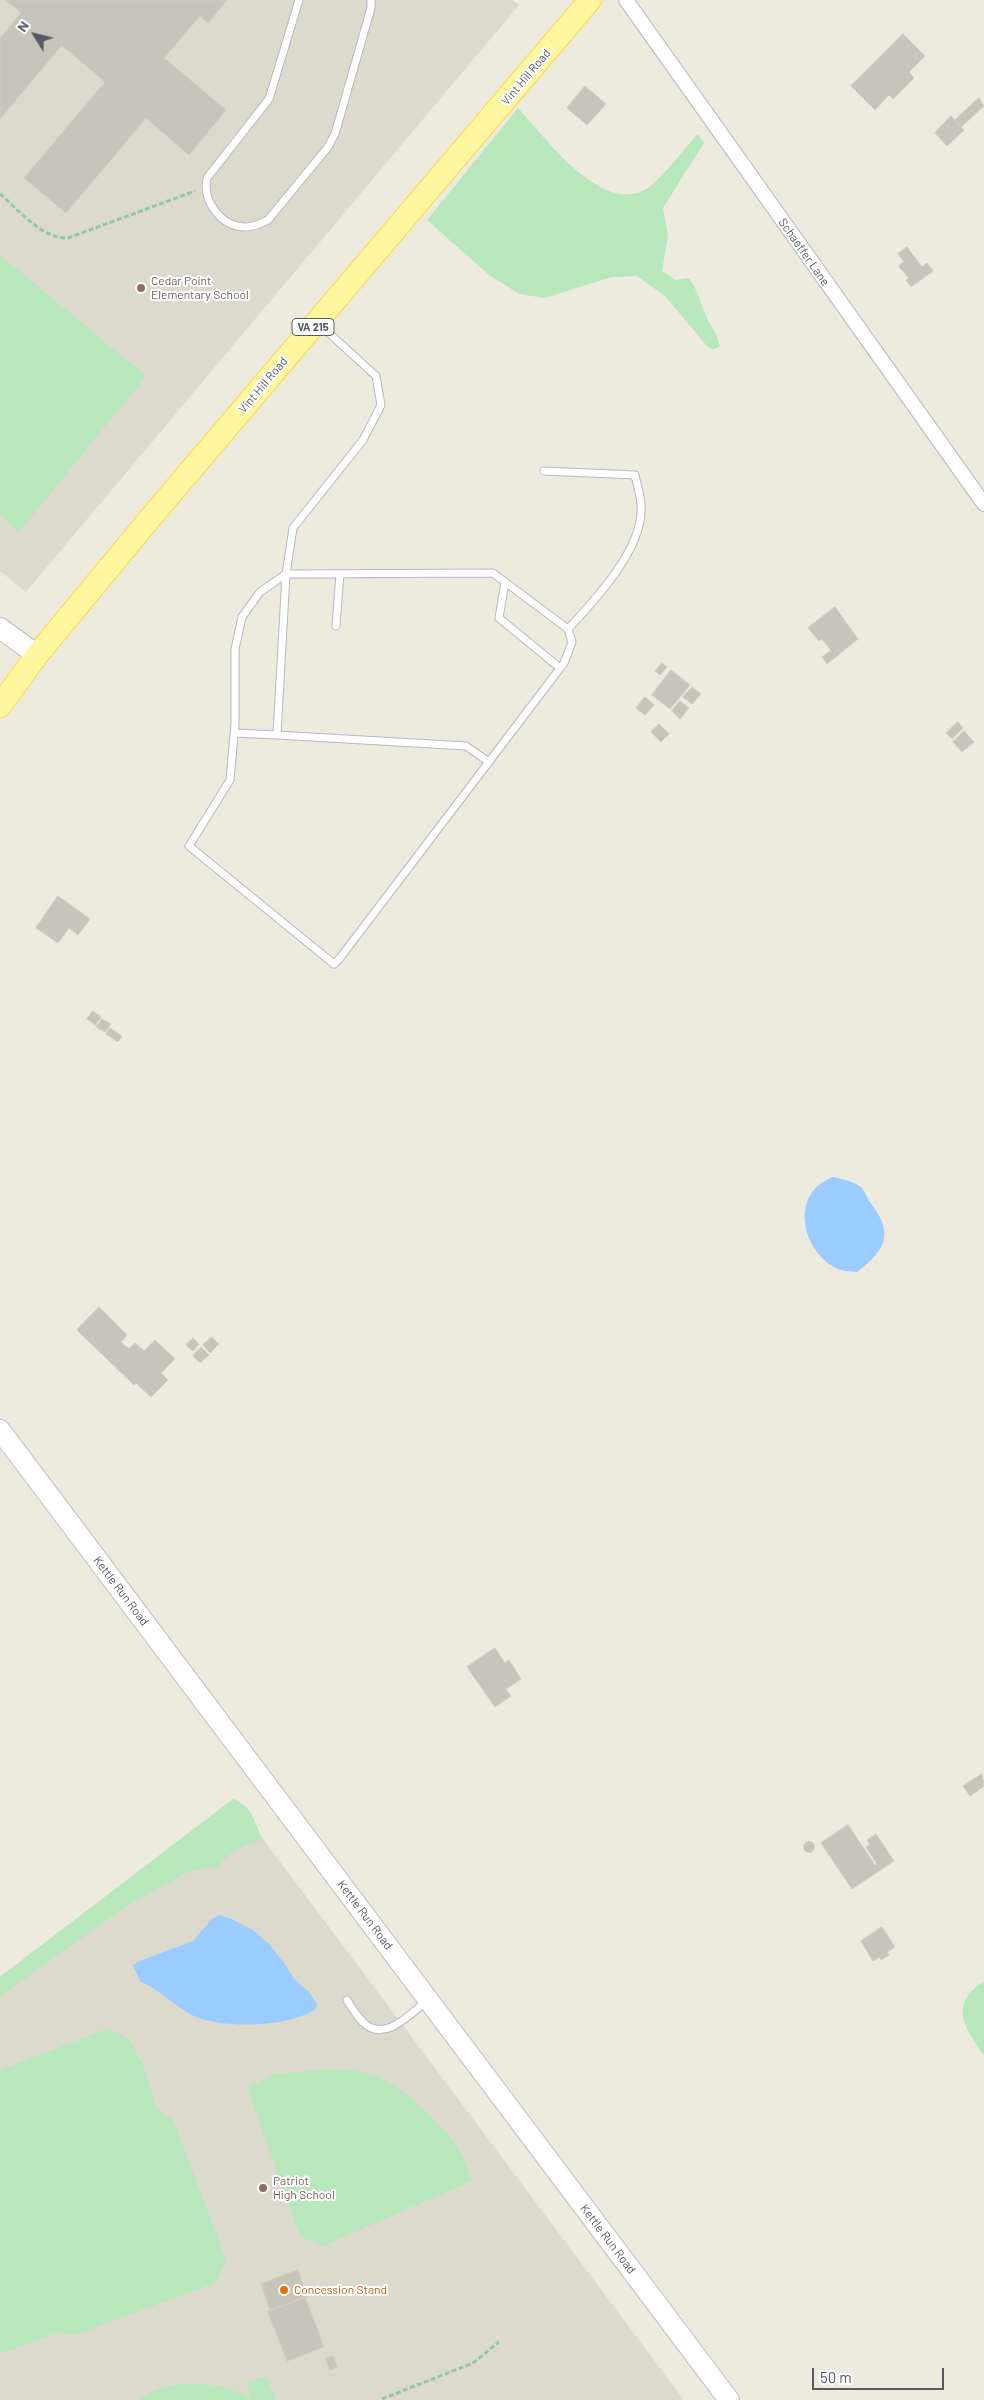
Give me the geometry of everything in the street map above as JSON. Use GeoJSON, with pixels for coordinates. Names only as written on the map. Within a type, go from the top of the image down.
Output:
{"type":"FeatureCollection","features":[{"type":"Feature","properties":{"kind":"main road","name":"Vint Hill Road"},"geometry":{"type":"LineString","coordinates":[[0,706],[36,655],[590,0]]}},
{"type":"Feature","properties":{"kind":"street","name":"Schaeffer Lane"},"geometry":{"type":"LineString","coordinates":[[626,0],[984,504]]}},
{"type":"Feature","properties":{"kind":"street"},"geometry":{"type":"LineString","coordinates":[[0,628],[36,655]]}},
{"type":"Feature","properties":{"kind":"street","name":"Kettle Run Road"},"geometry":{"type":"LineString","coordinates":[[0,1430],[729,2400]]}},
{"type":"Feature","properties":{"kind":"lane"},"geometry":{"type":"LineString","coordinates":[[299,0],[269,99],[213,168],[205,187],[208,202],[214,210],[235,225],[244,227],[256,226],[268,220],[277,212],[336,134],[371,8],[371,0]]}},
{"type":"Feature","properties":{"kind":"lane"},"geometry":{"type":"LineString","coordinates":[[277,735],[286,574],[293,528],[363,440],[381,405],[376,376],[317,322]]}},
{"type":"Feature","properties":{"kind":"lane"},"geometry":{"type":"LineString","coordinates":[[544,471],[636,475],[641,507],[632,547],[599,595],[568,630]]}},
{"type":"Feature","properties":{"kind":"lane"},"geometry":{"type":"LineString","coordinates":[[493,572],[568,630],[572,642],[560,668],[334,964],[189,846],[230,780],[234,733],[234,649],[242,617],[260,592],[286,574],[493,572]]}},
{"type":"Feature","properties":{"kind":"lane"},"geometry":{"type":"LineString","coordinates":[[336,626],[340,574]]}},
{"type":"Feature","properties":{"kind":"lane"},"geometry":{"type":"LineString","coordinates":[[505,582],[499,618],[560,668]]}},
{"type":"Feature","properties":{"kind":"lane"},"geometry":{"type":"LineString","coordinates":[[234,733],[466,746],[489,762]]}},
{"type":"Feature","properties":{"kind":"lane"},"geometry":{"type":"LineString","coordinates":[[347,2000],[364,2023],[373,2028],[383,2030],[396,2025],[428,2000]]}},
{"type":"Feature","properties":{"kind":"path"},"geometry":{"type":"LineString","coordinates":[[0,194],[48,234],[58,238],[68,238],[205,187]]}},
{"type":"Feature","properties":{"kind":"path"},"geometry":{"type":"LineString","coordinates":[[382,2399],[473,2363],[499,2342]]}},
{"type":"Feature","properties":{"kind":"shaded area","name":"Cedar Point Elementary School"},"geometry":{"type":"Polygon","coordinates":[[[0,0],[512,0],[519,5],[26,592],[0,571],[0,0]]]}},
{"type":"Feature","properties":{"kind":"shaded area","name":"Patriot High School"},"geometry":{"type":"Polygon","coordinates":[[[233,1799],[684,2400],[0,2400],[0,1977],[233,1799]]]}},
{"type":"Feature","properties":{"kind":"green space"},"geometry":{"type":"Polygon","coordinates":[[[518,108],[543,137],[576,170],[594,183],[612,192],[631,194],[648,188],[667,170],[698,134],[704,143],[663,208],[668,236],[662,271],[675,280],[689,278],[720,346],[713,350],[707,346],[665,296],[637,276],[611,277],[545,298],[519,294],[488,274],[427,220],[518,108]]]}},
{"type":"Feature","properties":{"kind":"green space"},"geometry":{"type":"Polygon","coordinates":[[[0,255],[146,376],[19,532],[0,516],[0,255]]]}},
{"type":"Feature","properties":{"kind":"green space"},"geometry":{"type":"Polygon","coordinates":[[[233,1799],[245,1806],[249,1811],[263,1840],[232,1853],[218,1869],[204,1868],[186,1873],[127,1906],[0,1996],[0,1977],[233,1799]]]}},
{"type":"Feature","properties":{"kind":"green space"},"geometry":{"type":"Polygon","coordinates":[[[984,1981],[984,2055],[970,2035],[963,2016],[963,2007],[966,1998],[984,1981]]]}},
{"type":"Feature","properties":{"kind":"green space"},"geometry":{"type":"Polygon","coordinates":[[[109,2028],[130,2040],[144,2068],[157,2109],[173,2120],[226,2260],[215,2283],[75,2335],[60,2332],[0,2354],[0,2070],[109,2028]]]}},
{"type":"Feature","properties":{"kind":"green space"},"geometry":{"type":"Polygon","coordinates":[[[332,2069],[355,2071],[378,2077],[409,2096],[439,2124],[454,2142],[472,2181],[323,2246],[300,2236],[247,2087],[276,2074],[332,2069]]]}},
{"type":"Feature","properties":{"kind":"green space"},"geometry":{"type":"Polygon","coordinates":[[[266,2376],[276,2400],[138,2400],[151,2392],[165,2387],[194,2383],[223,2387],[251,2398],[246,2383],[266,2376]]]}},
{"type":"Feature","properties":{"kind":"water"},"geometry":{"type":"Polygon","coordinates":[[[833,1177],[853,1182],[862,1188],[882,1223],[884,1240],[881,1248],[857,1272],[840,1270],[825,1261],[815,1250],[805,1223],[805,1209],[810,1196],[819,1185],[833,1177]]]}},
{"type":"Feature","properties":{"kind":"water"},"geometry":{"type":"Polygon","coordinates":[[[219,1915],[253,1930],[269,1944],[294,1979],[308,1991],[317,2004],[316,2009],[290,2020],[274,2023],[240,2024],[209,2021],[196,2017],[182,2009],[156,1990],[141,1982],[133,1966],[137,1962],[193,1941],[212,1919],[219,1915]]]}},
{"type":"Feature","properties":{"kind":"building"},"geometry":{"type":"Polygon","coordinates":[[[6,0],[227,0],[208,23],[200,16],[164,58],[226,110],[189,155],[146,118],[66,213],[24,178],[105,82],[62,45],[0,119],[0,38],[21,13],[6,0]]]}},
{"type":"Feature","properties":{"kind":"building"},"geometry":{"type":"Polygon","coordinates":[[[903,34],[925,56],[909,72],[914,78],[893,99],[889,95],[875,110],[851,86],[903,34]]]}},
{"type":"Feature","properties":{"kind":"building"},"geometry":{"type":"Polygon","coordinates":[[[585,86],[606,104],[587,125],[567,108],[585,86]]]}},
{"type":"Feature","properties":{"kind":"building"},"geometry":{"type":"Polygon","coordinates":[[[979,98],[984,106],[961,127],[955,120],[979,98]]]}},
{"type":"Feature","properties":{"kind":"building"},"geometry":{"type":"Polygon","coordinates":[[[951,116],[964,130],[947,146],[935,133],[951,116]]]}},
{"type":"Feature","properties":{"kind":"building"},"geometry":{"type":"Polygon","coordinates":[[[907,247],[922,267],[927,263],[933,271],[911,287],[906,280],[909,278],[899,265],[904,262],[898,254],[907,247]]]}},
{"type":"Feature","properties":{"kind":"building"},"geometry":{"type":"Polygon","coordinates":[[[835,607],[858,639],[827,664],[822,657],[831,650],[822,639],[819,641],[808,628],[835,607]]]}},
{"type":"Feature","properties":{"kind":"building"},"geometry":{"type":"Polygon","coordinates":[[[662,663],[667,667],[660,675],[655,671],[662,663]]]}},
{"type":"Feature","properties":{"kind":"building"},"geometry":{"type":"Polygon","coordinates":[[[671,670],[690,685],[670,709],[652,695],[671,670]]]}},
{"type":"Feature","properties":{"kind":"building"},"geometry":{"type":"Polygon","coordinates":[[[692,687],[701,694],[692,704],[683,697],[692,687]]]}},
{"type":"Feature","properties":{"kind":"building"},"geometry":{"type":"Polygon","coordinates":[[[645,697],[654,705],[645,715],[636,708],[645,697]]]}},
{"type":"Feature","properties":{"kind":"building"},"geometry":{"type":"Polygon","coordinates":[[[680,701],[689,708],[680,719],[672,711],[680,701]]]}},
{"type":"Feature","properties":{"kind":"building"},"geometry":{"type":"Polygon","coordinates":[[[958,722],[963,728],[952,739],[946,733],[958,722]]]}},
{"type":"Feature","properties":{"kind":"building"},"geometry":{"type":"Polygon","coordinates":[[[659,724],[669,734],[661,742],[651,732],[659,724]]]}},
{"type":"Feature","properties":{"kind":"building"},"geometry":{"type":"Polygon","coordinates":[[[964,731],[974,742],[962,752],[953,742],[964,731]]]}},
{"type":"Feature","properties":{"kind":"building"},"geometry":{"type":"Polygon","coordinates":[[[58,896],[90,919],[78,935],[69,928],[58,943],[36,928],[58,896]]]}},
{"type":"Feature","properties":{"kind":"building"},"geometry":{"type":"Polygon","coordinates":[[[93,1011],[101,1017],[95,1025],[87,1019],[93,1011]]]}},
{"type":"Feature","properties":{"kind":"building"},"geometry":{"type":"Polygon","coordinates":[[[102,1019],[111,1024],[105,1032],[96,1027],[102,1019]]]}},
{"type":"Feature","properties":{"kind":"building"},"geometry":{"type":"Polygon","coordinates":[[[110,1028],[122,1036],[118,1042],[106,1034],[110,1028]]]}},
{"type":"Feature","properties":{"kind":"building"},"geometry":{"type":"Polygon","coordinates":[[[99,1307],[127,1335],[121,1342],[129,1349],[135,1343],[144,1351],[155,1340],[175,1359],[161,1373],[168,1380],[151,1397],[136,1383],[134,1385],[77,1330],[99,1307]]]}},
{"type":"Feature","properties":{"kind":"building"},"geometry":{"type":"Polygon","coordinates":[[[212,1337],[219,1344],[210,1353],[203,1345],[212,1337]]]}},
{"type":"Feature","properties":{"kind":"building"},"geometry":{"type":"Polygon","coordinates":[[[193,1338],[199,1344],[193,1351],[186,1345],[193,1338]]]}},
{"type":"Feature","properties":{"kind":"building"},"geometry":{"type":"Polygon","coordinates":[[[201,1347],[209,1355],[200,1363],[193,1356],[201,1347]]]}},
{"type":"Feature","properties":{"kind":"building"},"geometry":{"type":"Polygon","coordinates":[[[495,1648],[505,1663],[509,1660],[521,1679],[506,1689],[511,1696],[495,1707],[467,1667],[495,1648]]]}},
{"type":"Feature","properties":{"kind":"building"},"geometry":{"type":"Polygon","coordinates":[[[982,1774],[984,1786],[970,1796],[963,1786],[982,1774]]]}},
{"type":"Feature","properties":{"kind":"building"},"geometry":{"type":"Polygon","coordinates":[[[848,1825],[875,1865],[877,1864],[866,1847],[870,1844],[867,1840],[876,1834],[894,1861],[852,1889],[821,1843],[848,1825]]]}},
{"type":"Feature","properties":{"kind":"building"},"geometry":{"type":"Polygon","coordinates":[[[809,1841],[815,1847],[809,1853],[803,1847],[809,1841]]]}},
{"type":"Feature","properties":{"kind":"building"},"geometry":{"type":"Polygon","coordinates":[[[882,1927],[895,1947],[887,1952],[889,1955],[881,1960],[880,1957],[873,1961],[861,1941],[882,1927]]]}},
{"type":"Feature","properties":{"kind":"building","name":"Concession Stand"},"geometry":{"type":"Polygon","coordinates":[[[298,2270],[307,2297],[270,2310],[261,2284],[298,2270]]]}},
{"type":"Feature","properties":{"kind":"building"},"geometry":{"type":"Polygon","coordinates":[[[305,2297],[324,2347],[287,2361],[268,2312],[305,2297]]]}},
{"type":"Feature","properties":{"kind":"building"},"geometry":{"type":"Polygon","coordinates":[[[333,2356],[337,2367],[330,2370],[325,2359],[333,2356]]]}},
{"type":"Feature","properties":{"kind":"place","name":"Cedar Point Elementary School"},"geometry":{"type":"Point","coordinates":[141,288]}},
{"type":"Feature","properties":{"kind":"place","name":"Patriot High School"},"geometry":{"type":"Point","coordinates":[263,2188]}},
{"type":"Feature","properties":{"kind":"place","name":"Concession Stand"},"geometry":{"type":"Point","coordinates":[284,2290]}}]}
